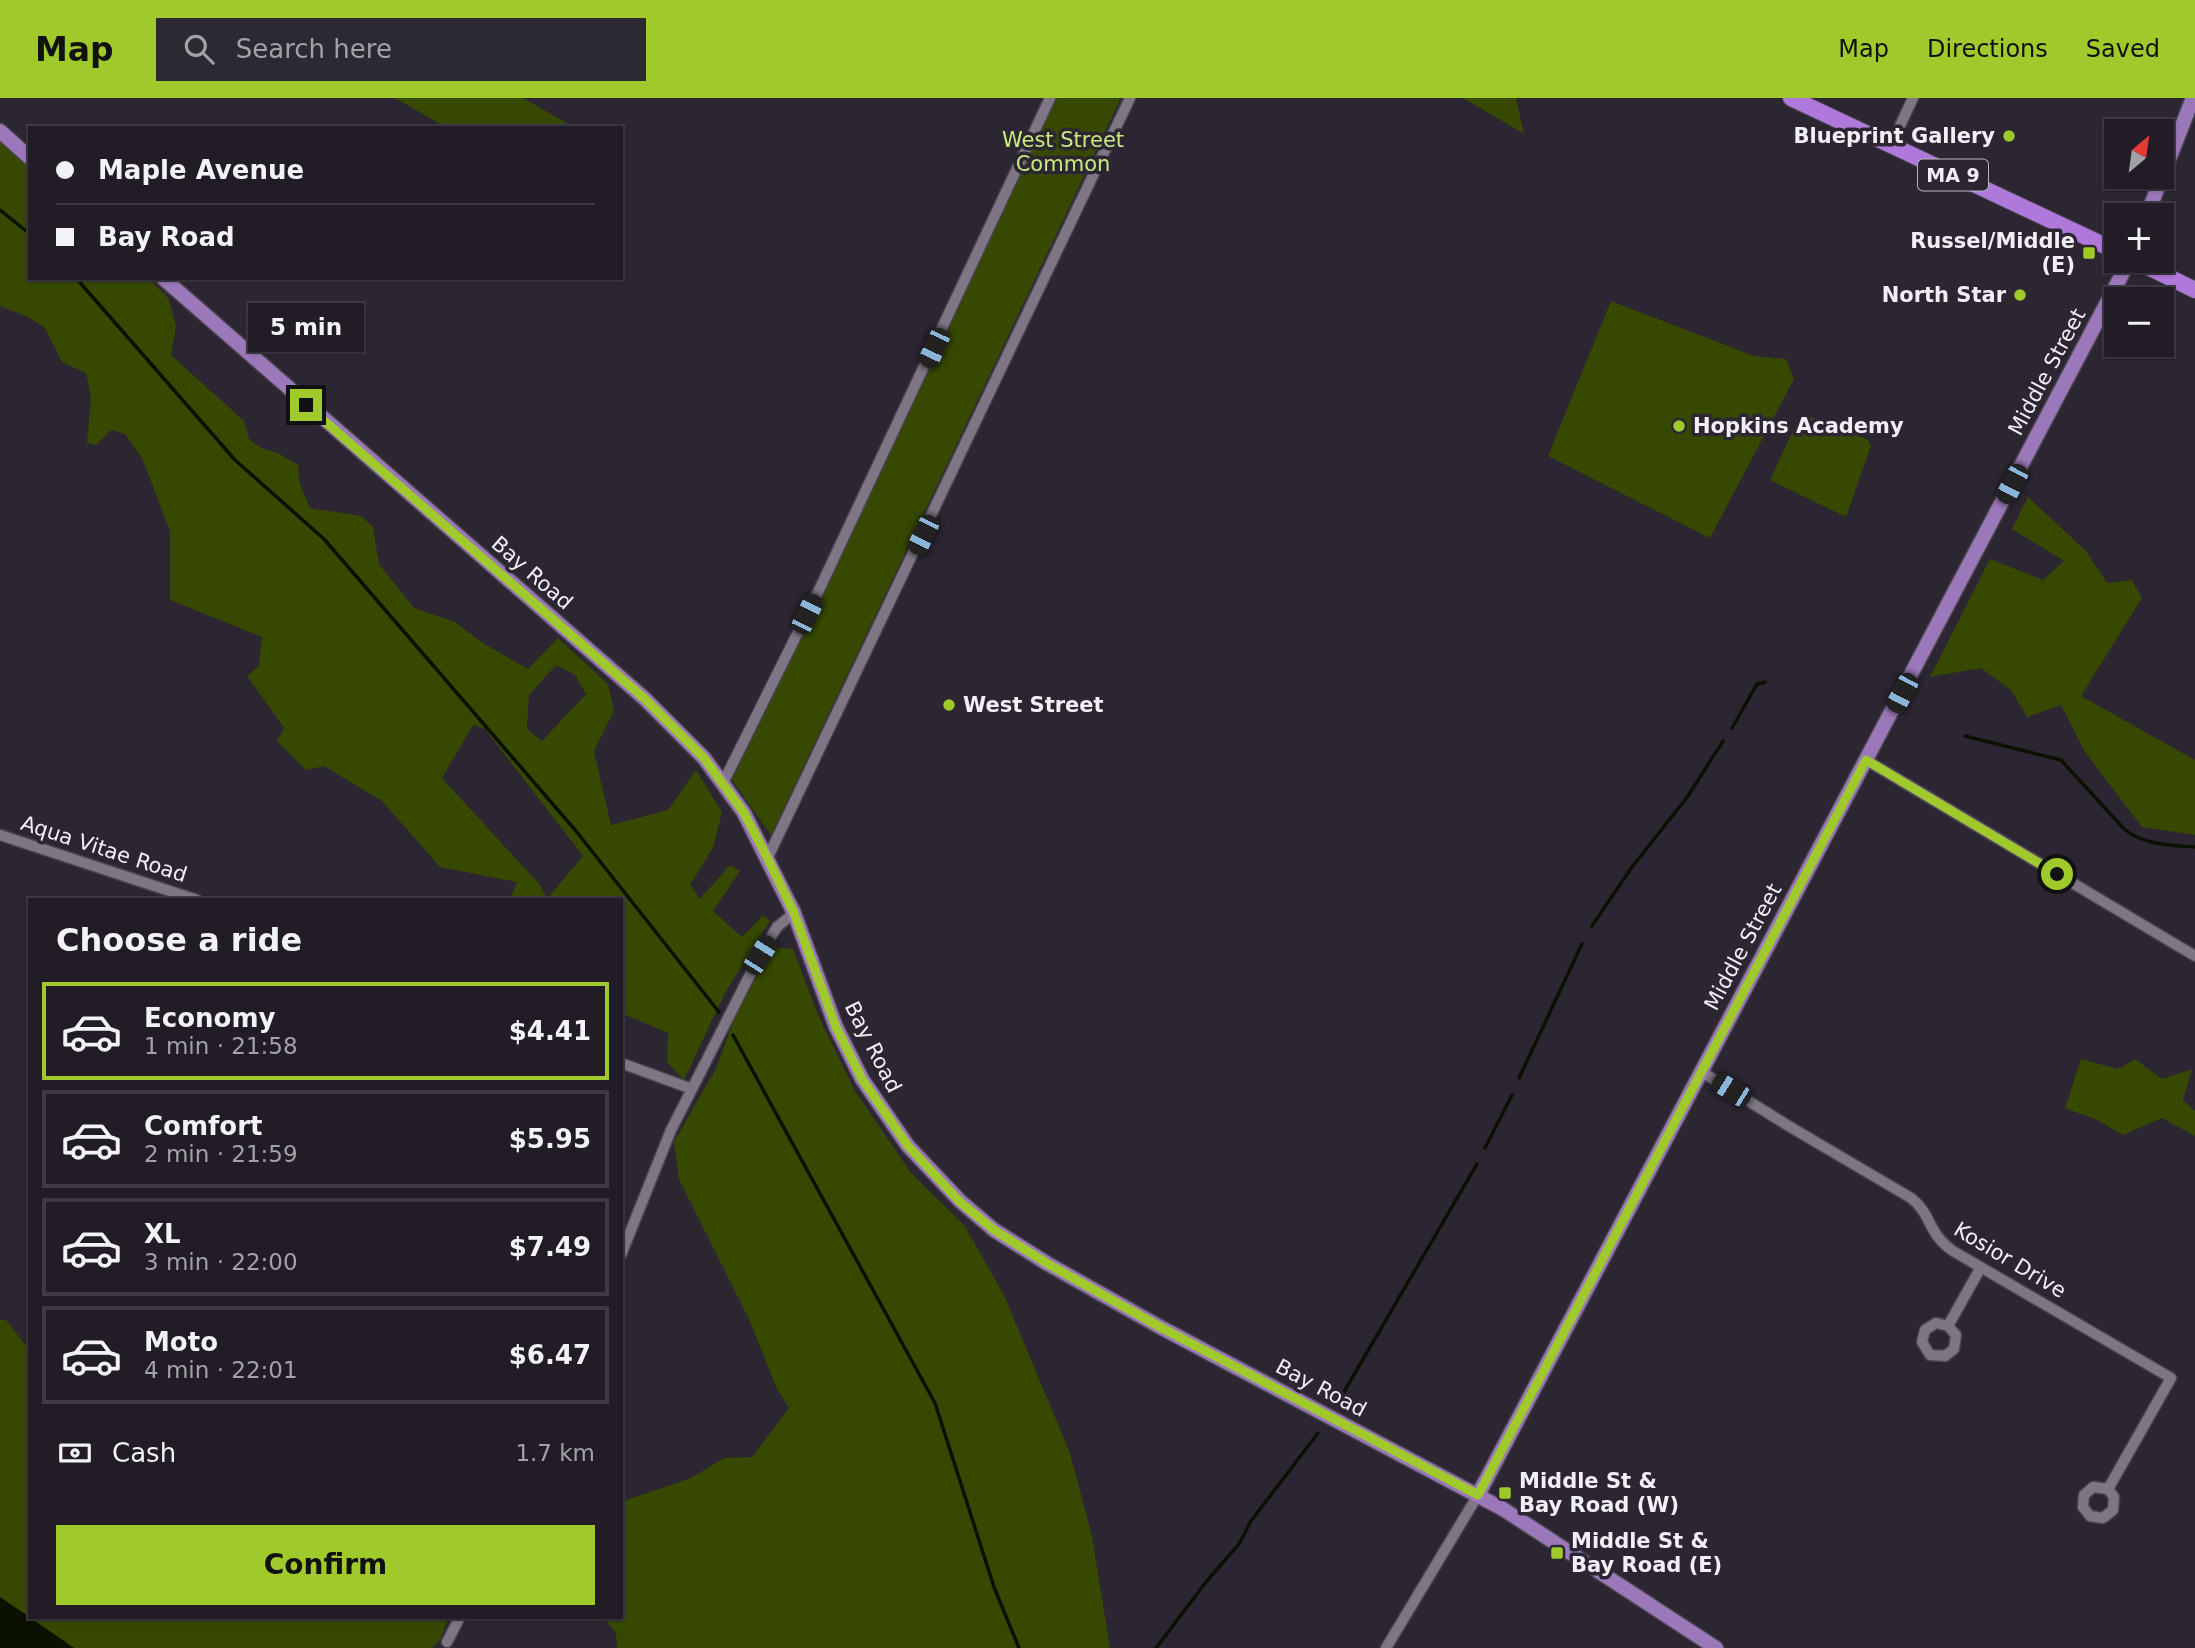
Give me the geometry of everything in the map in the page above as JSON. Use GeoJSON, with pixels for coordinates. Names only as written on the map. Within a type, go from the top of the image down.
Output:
{"type":"FeatureCollection","features":[{"type":"Feature","properties":{"kind":"highway","name":"MA 9"},"geometry":{"type":"LineString","coordinates":[[1791,98],[2104,245]]}},
{"type":"Feature","properties":{"kind":"highway"},"geometry":{"type":"LineString","coordinates":[[2160,273],[2195,290]]}},
{"type":"Feature","properties":{"kind":"main road"},"geometry":{"type":"LineString","coordinates":[[2152,203],[2193,98]]}},
{"type":"Feature","properties":{"kind":"main road"},"geometry":{"type":"LineString","coordinates":[[0,131],[28,156]]}},
{"type":"Feature","properties":{"kind":"main road","name":"Middle Street"},"geometry":{"type":"LineString","coordinates":[[1478,1495],[2123,273]]}},
{"type":"Feature","properties":{"kind":"main road","name":"Bay Road"},"geometry":{"type":"LineString","coordinates":[[165,280],[679,730],[744,813],[794,913],[836,1027],[862,1079],[908,1146],[944,1186],[977,1216],[1028,1253],[1160,1327],[1478,1495],[1716,1648]]}},
{"type":"Feature","properties":{"kind":"street"},"geometry":{"type":"LineString","coordinates":[[723,783],[824,579],[1050,98]]}},
{"type":"Feature","properties":{"kind":"street"},"geometry":{"type":"LineString","coordinates":[[768,859],[1130,98]]}},
{"type":"Feature","properties":{"kind":"street"},"geometry":{"type":"LineString","coordinates":[[1891,145],[1913,98]]}},
{"type":"Feature","properties":{"kind":"street"},"geometry":{"type":"LineString","coordinates":[[1866,760],[2195,956]]}},
{"type":"Feature","properties":{"kind":"street","name":"Aqua Vitae Road"},"geometry":{"type":"LineString","coordinates":[[0,835],[191,898]]}},
{"type":"Feature","properties":{"kind":"street"},"geometry":{"type":"LineString","coordinates":[[623,1250],[671,1130],[692,1088],[760,955],[778,927],[794,913]]}},
{"type":"Feature","properties":{"kind":"street"},"geometry":{"type":"LineString","coordinates":[[623,1064],[692,1088]]}},
{"type":"Feature","properties":{"kind":"street","name":"Kosior Drive"},"geometry":{"type":"LineString","coordinates":[[1702,1072],[1911,1198],[1924,1211],[1939,1240],[2171,1378],[2108,1489]]}},
{"type":"Feature","properties":{"kind":"street"},"geometry":{"type":"LineString","coordinates":[[1948,1326],[1981,1267]]}},
{"type":"Feature","properties":{"kind":"street","name":"Middle Street"},"geometry":{"type":"LineString","coordinates":[[1386,1648],[1478,1495]]}},
{"type":"Feature","properties":{"kind":"street"},"geometry":{"type":"LineString","coordinates":[[447,1642],[459,1619]]}},
{"type":"Feature","properties":{"kind":"green space"},"geometry":{"type":"Polygon","coordinates":[[[395,98],[523,98],[572,126],[444,126],[395,98]]]}},
{"type":"Feature","properties":{"kind":"green space","name":"West Street Common"},"geometry":{"type":"Polygon","coordinates":[[[1055,98],[1121,98],[771,835],[732,780],[1055,98]]]}},
{"type":"Feature","properties":{"kind":"green space"},"geometry":{"type":"Polygon","coordinates":[[[1463,98],[1516,98],[1524,134],[1463,98]]]}},
{"type":"Feature","properties":{"kind":"green space"},"geometry":{"type":"Polygon","coordinates":[[[0,140],[28,165],[28,280],[150,280],[169,299],[176,326],[171,355],[244,421],[249,439],[261,448],[278,453],[298,465],[300,484],[310,508],[361,516],[373,527],[379,564],[414,608],[455,622],[483,643],[528,669],[558,638],[608,684],[614,711],[594,751],[611,825],[668,810],[696,770],[722,812],[713,848],[690,885],[700,899],[730,865],[740,871],[713,911],[742,937],[763,915],[770,921],[725,993],[684,1080],[667,1062],[668,1033],[623,1014],[623,898],[548,898],[583,856],[485,729],[473,725],[442,778],[540,885],[546,898],[510,898],[517,882],[440,867],[382,801],[324,766],[306,770],[277,741],[284,728],[247,676],[259,666],[262,637],[170,600],[170,531],[142,458],[125,434],[111,430],[96,445],[87,443],[91,398],[86,373],[62,362],[45,328],[26,316],[0,306],[0,140]],[[556,665],[529,695],[527,729],[542,741],[586,694],[575,675],[556,665]]]}},
{"type":"Feature","properties":{"kind":"green space"},"geometry":{"type":"Polygon","coordinates":[[[1611,301],[1754,356],[1786,359],[1794,379],[1710,538],[1548,456],[1611,301]]]}},
{"type":"Feature","properties":{"kind":"green space"},"geometry":{"type":"Polygon","coordinates":[[[1801,413],[1867,439],[1871,446],[1846,517],[1770,480],[1801,413]]]}},
{"type":"Feature","properties":{"kind":"green space"},"geometry":{"type":"Polygon","coordinates":[[[2028,497],[2086,551],[2107,583],[2132,580],[2142,598],[2081,696],[2195,760],[2195,835],[2142,827],[2085,752],[2061,705],[2027,717],[2011,690],[1981,668],[1930,677],[1990,559],[2043,580],[2064,561],[2012,529],[2028,497]]]}},
{"type":"Feature","properties":{"kind":"green space"},"geometry":{"type":"Polygon","coordinates":[[[772,947],[793,949],[818,1015],[855,1091],[911,1173],[964,1225],[1004,1295],[1070,1453],[1092,1536],[1110,1648],[617,1648],[616,1632],[604,1619],[623,1619],[623,1501],[691,1478],[724,1458],[752,1457],[789,1408],[777,1389],[749,1319],[679,1179],[674,1142],[716,1068],[735,1017],[772,947]]]}},
{"type":"Feature","properties":{"kind":"green space"},"geometry":{"type":"Polygon","coordinates":[[[2081,1059],[2118,1069],[2135,1059],[2162,1079],[2192,1069],[2183,1100],[2195,1111],[2195,1136],[2162,1118],[2123,1135],[2097,1120],[2065,1108],[2081,1059]]]}},
{"type":"Feature","properties":{"kind":"green space"},"geometry":{"type":"Polygon","coordinates":[[[0,1320],[6,1320],[28,1348],[28,1616],[0,1597],[0,1320]]]}},
{"type":"Feature","properties":{"kind":"green space"},"geometry":{"type":"Polygon","coordinates":[[[32,1619],[448,1619],[440,1640],[432,1648],[74,1648],[32,1619]]]}},
{"type":"Feature","properties":{"kind":"shaded area"},"geometry":{"type":"Polygon","coordinates":[[[0,1597],[28,1616],[28,1619],[74,1648],[0,1648],[0,1597]]]}},
{"type":"Feature","properties":{"kind":"waterway"},"geometry":{"type":"LineString","coordinates":[[0,210],[28,232]]}},
{"type":"Feature","properties":{"kind":"waterway"},"geometry":{"type":"LineString","coordinates":[[78,280],[235,460],[324,539],[576,831],[719,1012]]}},
{"type":"Feature","properties":{"kind":"waterway"},"geometry":{"type":"LineString","coordinates":[[1732,728],[1757,684],[1765,682]]}},
{"type":"Feature","properties":{"kind":"waterway"},"geometry":{"type":"LineString","coordinates":[[1965,736],[2061,760],[2124,829],[2140,838],[2158,843],[2195,847]]}},
{"type":"Feature","properties":{"kind":"waterway"},"geometry":{"type":"LineString","coordinates":[[1592,926],[1632,867],[1688,796],[1723,741]]}},
{"type":"Feature","properties":{"kind":"waterway"},"geometry":{"type":"LineString","coordinates":[[1519,1078],[1582,944]]}},
{"type":"Feature","properties":{"kind":"waterway"},"geometry":{"type":"LineString","coordinates":[[733,1035],[935,1403],[994,1587],[1019,1648]]}},
{"type":"Feature","properties":{"kind":"waterway"},"geometry":{"type":"LineString","coordinates":[[1485,1148],[1512,1095]]}},
{"type":"Feature","properties":{"kind":"waterway"},"geometry":{"type":"LineString","coordinates":[[1341,1397],[1477,1164]]}},
{"type":"Feature","properties":{"kind":"waterway"},"geometry":{"type":"LineString","coordinates":[[1156,1648],[1239,1544],[1251,1521],[1318,1433]]}},
{"type":"Feature","properties":{"kind":"place","name":"Blueprint Gallery"},"geometry":{"type":"Point","coordinates":[2009,136]}},
{"type":"Feature","properties":{"kind":"place","name":"Russel/Middle (E)"},"geometry":{"type":"Point","coordinates":[2089,253]}},
{"type":"Feature","properties":{"kind":"place","name":"North Star"},"geometry":{"type":"Point","coordinates":[2020,295]}},
{"type":"Feature","properties":{"kind":"place","name":"Hopkins Academy"},"geometry":{"type":"Point","coordinates":[1679,426]}},
{"type":"Feature","properties":{"kind":"place","name":"West Street"},"geometry":{"type":"Point","coordinates":[949,705]}},
{"type":"Feature","properties":{"kind":"place","name":"Middle St & Bay Road (W)"},"geometry":{"type":"Point","coordinates":[1505,1493]}},
{"type":"Feature","properties":{"kind":"place","name":"Middle St & Bay Road (E)"},"geometry":{"type":"Point","coordinates":[1557,1553]}},
{"type":"Feature","properties":{"kind":"route"},"geometry":{"type":"LineString","coordinates":[[306,405],[645,699],[679,730],[704,758],[744,813],[768,859],[794,913],[836,1027],[862,1079],[891,1125],[960,1202],[1028,1253],[1160,1327],[1478,1495],[1866,760],[2057,874]]}}]}
